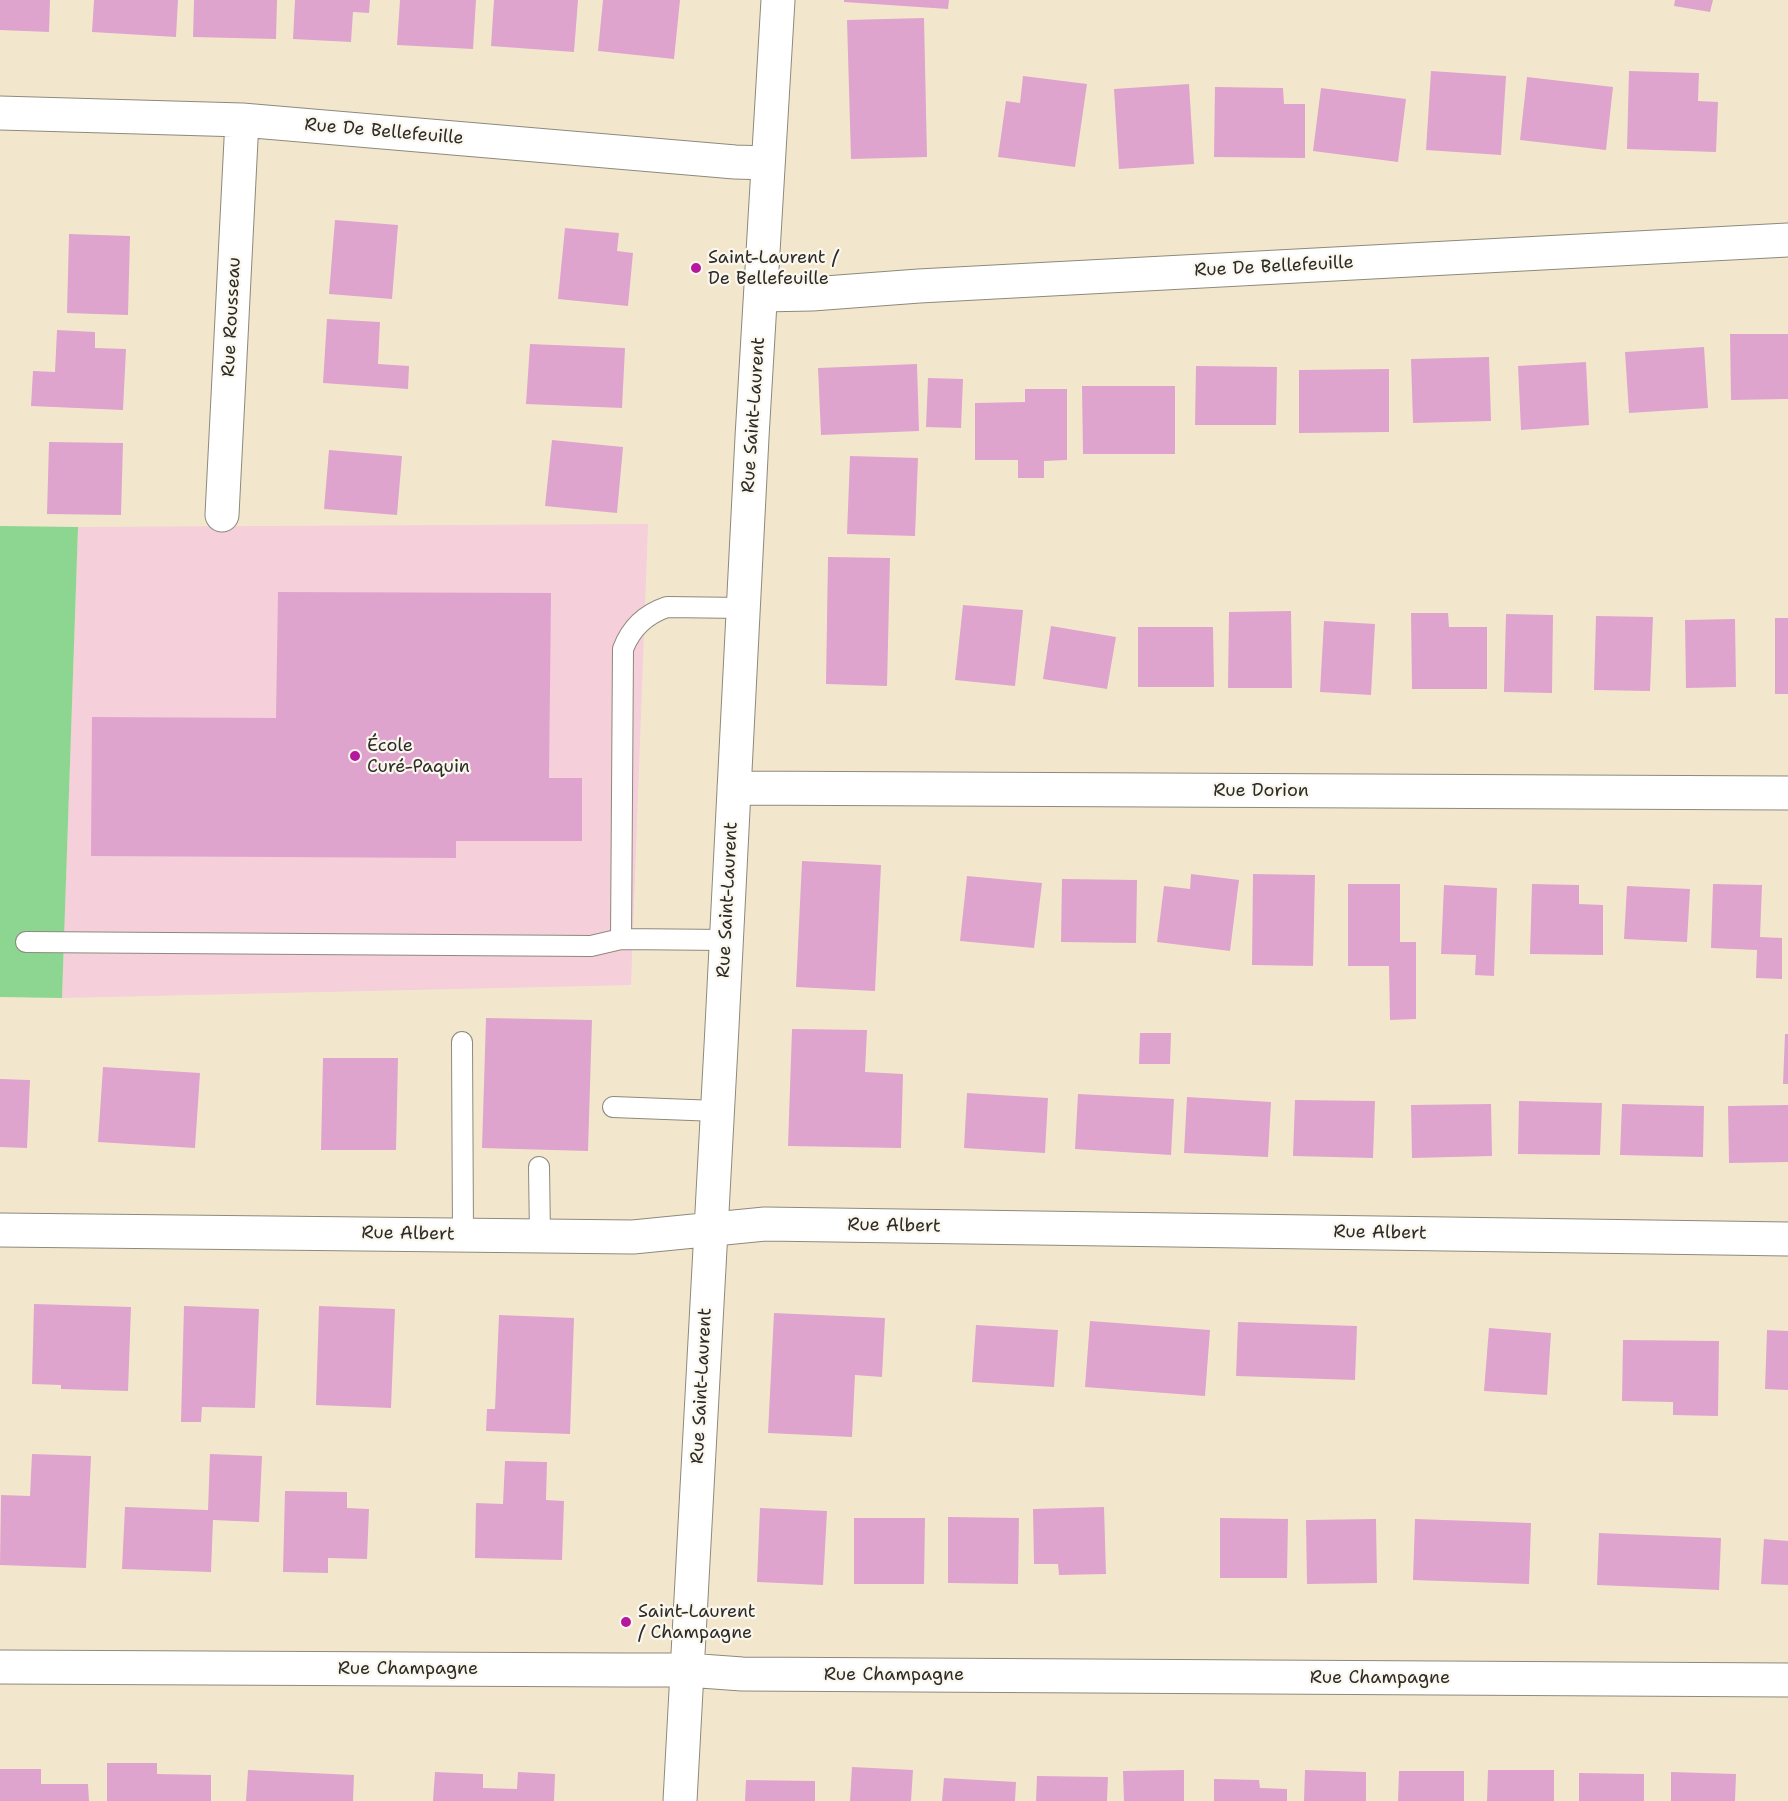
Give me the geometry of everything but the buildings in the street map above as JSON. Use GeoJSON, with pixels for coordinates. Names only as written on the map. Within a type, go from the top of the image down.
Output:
{"type":"FeatureCollection","features":[{"type":"Feature","properties":{"kind":"street","name":"Rue Saint-Laurent"},"geometry":{"type":"LineString","coordinates":[[680,1801],[743,608],[778,0]]}},
{"type":"Feature","properties":{"kind":"street","name":"Rue De Bellefeuille"},"geometry":{"type":"LineString","coordinates":[[0,113],[243,120],[768,163]]}},
{"type":"Feature","properties":{"kind":"street","name":"Rue Rousseau"},"geometry":{"type":"LineString","coordinates":[[222,515],[243,120]]}},
{"type":"Feature","properties":{"kind":"street","name":"Rue De Bellefeuille"},"geometry":{"type":"LineString","coordinates":[[761,295],[1788,240]]}},
{"type":"Feature","properties":{"kind":"street","name":"Rue Dorion"},"geometry":{"type":"LineString","coordinates":[[734,788],[1788,793]]}},
{"type":"Feature","properties":{"kind":"street","name":"Rue Albert"},"geometry":{"type":"LineString","coordinates":[[0,1230],[633,1237],[765,1224],[1788,1239]]}},
{"type":"Feature","properties":{"kind":"street","name":"Rue Champagne"},"geometry":{"type":"LineString","coordinates":[[0,1667],[687,1670],[742,1674],[1788,1680]]}},
{"type":"Feature","properties":{"kind":"lane"},"geometry":{"type":"LineString","coordinates":[[621,939],[623,649],[627,638],[644,618],[667,607],[743,608]]}},
{"type":"Feature","properties":{"kind":"lane"},"geometry":{"type":"LineString","coordinates":[[26,942],[591,946],[621,939],[726,940]]}},
{"type":"Feature","properties":{"kind":"lane"},"geometry":{"type":"LineString","coordinates":[[462,1042],[463,1235]]}},
{"type":"Feature","properties":{"kind":"lane"},"geometry":{"type":"LineString","coordinates":[[613,1107],[717,1111]]}},
{"type":"Feature","properties":{"kind":"lane"},"geometry":{"type":"LineString","coordinates":[[539,1167],[540,1236]]}},
{"type":"Feature","properties":{"kind":"shaded area","name":"École Curé-Paquin"},"geometry":{"type":"Polygon","coordinates":[[[648,524],[631,985],[62,998],[78,527],[648,524]]]}},
{"type":"Feature","properties":{"kind":"green space"},"geometry":{"type":"Polygon","coordinates":[[[0,526],[78,527],[62,998],[0,997],[0,526]]]}},
{"type":"Feature","properties":{"kind":"place","name":"Saint-Laurent / De Bellefeuille"},"geometry":{"type":"Point","coordinates":[696,268]}},
{"type":"Feature","properties":{"kind":"place","name":"École Curé-Paquin"},"geometry":{"type":"Point","coordinates":[355,756]}},
{"type":"Feature","properties":{"kind":"place","name":"Saint-Laurent / Champagne"},"geometry":{"type":"Point","coordinates":[626,1622]}}]}
